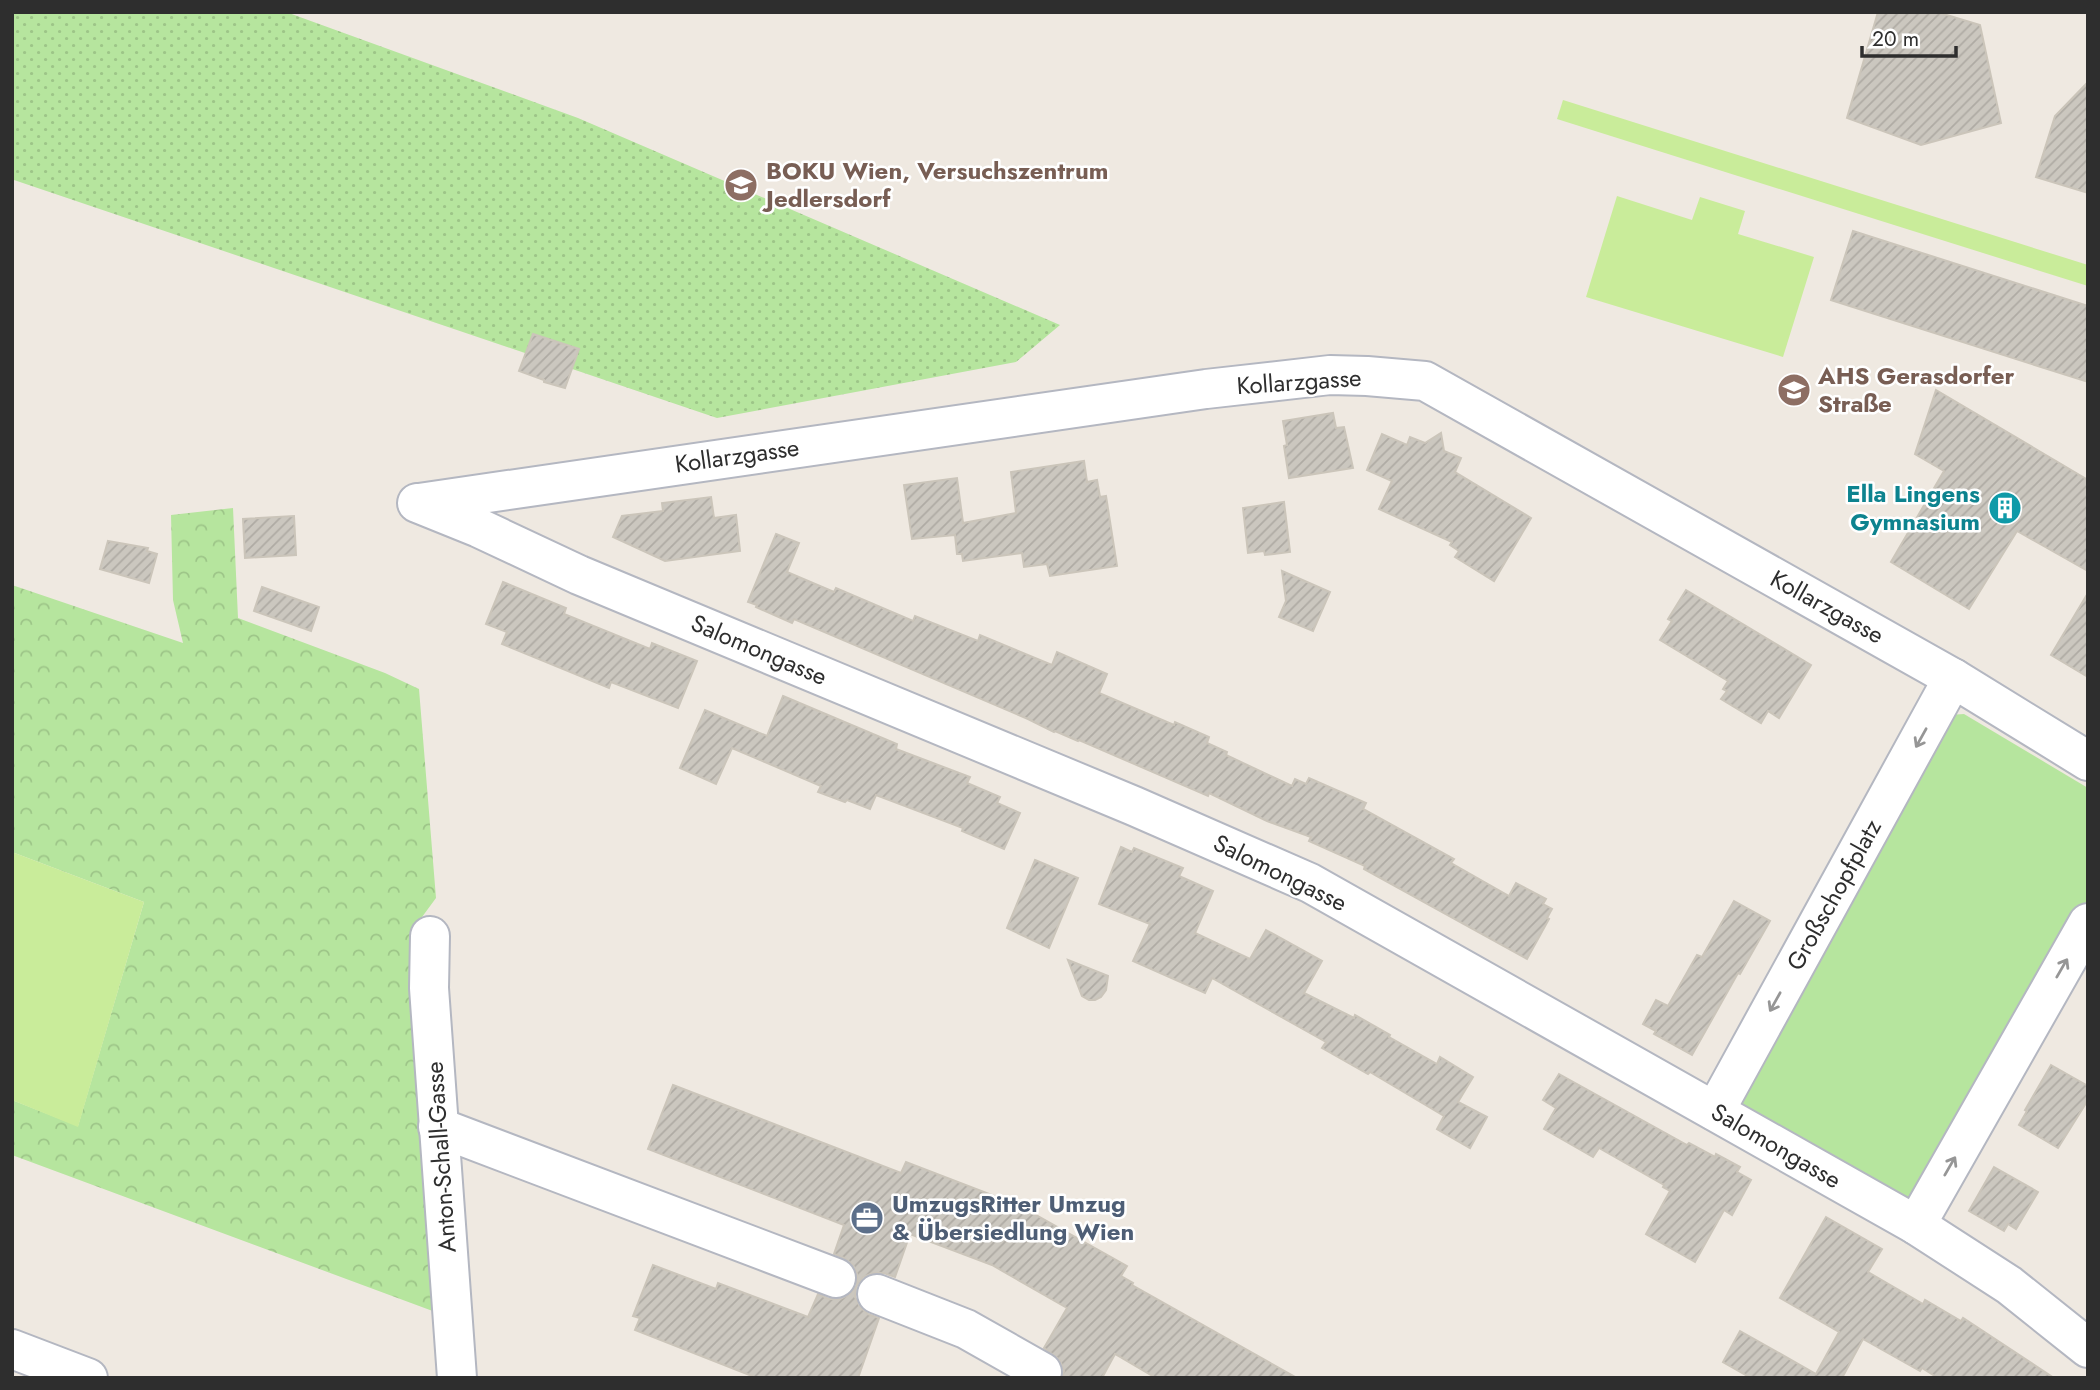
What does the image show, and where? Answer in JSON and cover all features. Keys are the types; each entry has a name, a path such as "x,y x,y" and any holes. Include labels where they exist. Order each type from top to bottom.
{"street":[{"name":"Kollarzgasse","path":"417,503 1206,389 1330,375 1425,381 1954,678 2088,761"},
{"name":"Salomongasse","path":"417,503 479,528 579,575 1134,806 1310,883 1916,1225 2009,1285 2088,1348"},
{"name":"Großschopfplatz","path":"1715,1111 1954,678"},
{"path":"1916,1225 2088,923"},
{"name":"Anton-Schall-Gasse","path":"430,936 429,988 457,1378"},
{"path":"438,1127 836,1278"},
{"path":"877,1294 966,1329 1042,1371"},
{"path":"12,1349 88,1378"}],"green space":[{"path":"12,12 286,12 578,118 1060,325 1016,362 717,418 14,180 12,182"},
{"path":"1563,100 2088,265 2088,286 1557,119"},
{"path":"1617,196 1692,220 1700,197 1745,211 1738,234 1814,257 1783,357 1586,297"},
{"path":"233,508 238,618 385,673 419,689 436,898 411,932 438,1313 12,1155 12,1100 78,1126 144,902 12,852 12,585 183,643 173,600 171,515"},
{"path":"1964,714 2088,788 2088,903 1906,1205 1731,1101 1949,715"},
{"path":"12,852 144,902 78,1127 12,1100"}],"building":[{"path":"1878,12 1937,12 1980,25 2001,123 1921,145 1847,118"},
{"path":"2088,82 2088,193 2036,177 2055,116"},
{"path":"1853,231 2088,306 2088,382 1831,300"},
{"path":"533,334 579,349 565,388 519,371"},
{"name":"Ella Lingens Gymnasium","path":"1936,390 2088,480 2088,571 2017,531 1969,609 1891,562 1944,471 1915,454"},
{"path":"1333,413 1336,428 1344,427 1353,468 1289,478 1283,421"},
{"path":"1441,433 1444,451 1461,458 1455,472 1531,518 1494,581 1455,557 1459,551 1450,545 1452,542 1379,509 1392,481 1367,470 1382,434 1407,445 1410,437 1425,443"},
{"path":"1084,461 1087,482 1097,480 1100,497 1106,496 1117,566 1050,576 1047,564 1024,567 1022,553 963,561 962,554 957,554 955,535 912,539 904,485 957,478 963,523 1016,513 1011,472"},
{"path":"711,497 714,518 736,515 740,551 665,561 613,537 622,516 663,511 662,503"},
{"path":"1284,502 1290,552 1265,555 1264,551 1248,553 1243,508"},
{"path":"294,516 296,555 245,558 243,519"},
{"path":"776,534 799,543 787,572 834,592 836,588 913,621 915,616 978,641 980,635 1052,665 1057,652 1107,674 1099,693 1209,737 1207,743 1227,752 1226,755 1292,786 1295,779 1306,784 1309,778 1366,803 1363,809 1454,859 1451,863 1509,896 1516,883 1546,899 1543,904 1552,909 1547,918 1549,919 1527,959 1364,869 1365,866 1309,841 1311,837 1267,821 1209,793 1208,796 1079,740 1054,732 794,619 792,623 756,607 757,605 748,602"},
{"path":"108,541 148,548 147,551 157,554 149,583 100,569"},
{"path":"1282,571 1330,592 1313,631 1279,617 1286,601"},
{"path":"503,582 566,608 564,614 650,649 652,643 697,661 678,708 611,682 609,688 502,644 507,632 486,624"},
{"path":"262,587 319,607 311,631 254,611"},
{"path":"1686,590 1811,665 1779,718 1768,711 1761,723 1721,699 1727,691 1723,689 1728,681 1660,640 1672,621 1668,619"},
{"path":"2088,593 2088,677 2051,655"},
{"path":"783,696 897,744 896,749 970,777 967,783 1000,797 997,803 1020,813 1004,849 962,831 963,828 876,795 870,809 818,792 821,786 732,748 716,784 680,768 705,710 767,736"},
{"path":"1121,847 1132,852 1134,848 1183,868 1179,876 1213,891 1195,933 1250,959 1266,930 1322,961 1304,993 1354,1018 1355,1015 1437,1064 1440,1057 1473,1077 1458,1102 1487,1117 1470,1148 1437,1129 1444,1116 1370,1072 1368,1074 1322,1048 1326,1042 1212,978 1205,993 1133,961 1150,924 1099,904"},
{"path":"1035,860 1078,878 1049,948 1007,928"},
{"path":"1734,901 1770,921 1692,1055 1654,1034 1656,1031 1643,1024 1656,1000 1668,1006 1697,955 1702,957"},
{"path":"1068,960 1108,976 1106,990 1101,997 1089,1000 1082,996"},
{"path":"2051,1065 2088,1086 2088,1100 2058,1148 2019,1125"},
{"path":"1559,1074 1687,1145 1689,1143 1715,1157 1716,1154 1740,1167 1737,1172 1751,1180 1732,1215 1724,1210 1695,1262 1646,1234 1670,1191 1663,1187 1664,1185 1599,1148 1593,1157 1544,1129 1556,1108 1543,1100"},
{"path":"673,1085 901,1173 906,1162 1018,1205 1127,1266 1121,1276 1133,1283 1132,1285 1297,1378 1156,1378 1115,1354 1102,1378 1062,1378 1064,1371 1060,1360 1044,1348 1067,1308 992,1265 910,1234 895,1277 873,1273 863,1277 856,1287 855,1297 860,1307 879,1318 858,1378 757,1378 635,1330 640,1318 633,1316 653,1265 716,1289 718,1283 808,1317 818,1294 829,1299 840,1299 850,1294 857,1285 857,1274 853,1265 834,1254 844,1225 648,1149"},
{"path":"1994,1167 2038,1192 2016,1229 2008,1224 2004,1231 1969,1211"},
{"path":"1826,1217 1882,1249 1868,1272 1923,1304 1925,1300 1961,1321 1963,1318 2054,1378 1938,1378 1863,1339 1842,1378 1751,1378 1723,1362 1740,1331 1816,1374 1839,1332 1780,1298"}],"place":[{"name":"BOKU Wien, Versuchszentrum Jedlersdorf","path":"741,185"},
{"name":"AHS Gerasdorfer Straße","path":"1794,390"},
{"name":"Ella Lingens Gymnasium","path":"2005,508"},
{"name":"UmzugsRitter Umzug & Übersiedlung Wien","path":"867,1218"}]}
